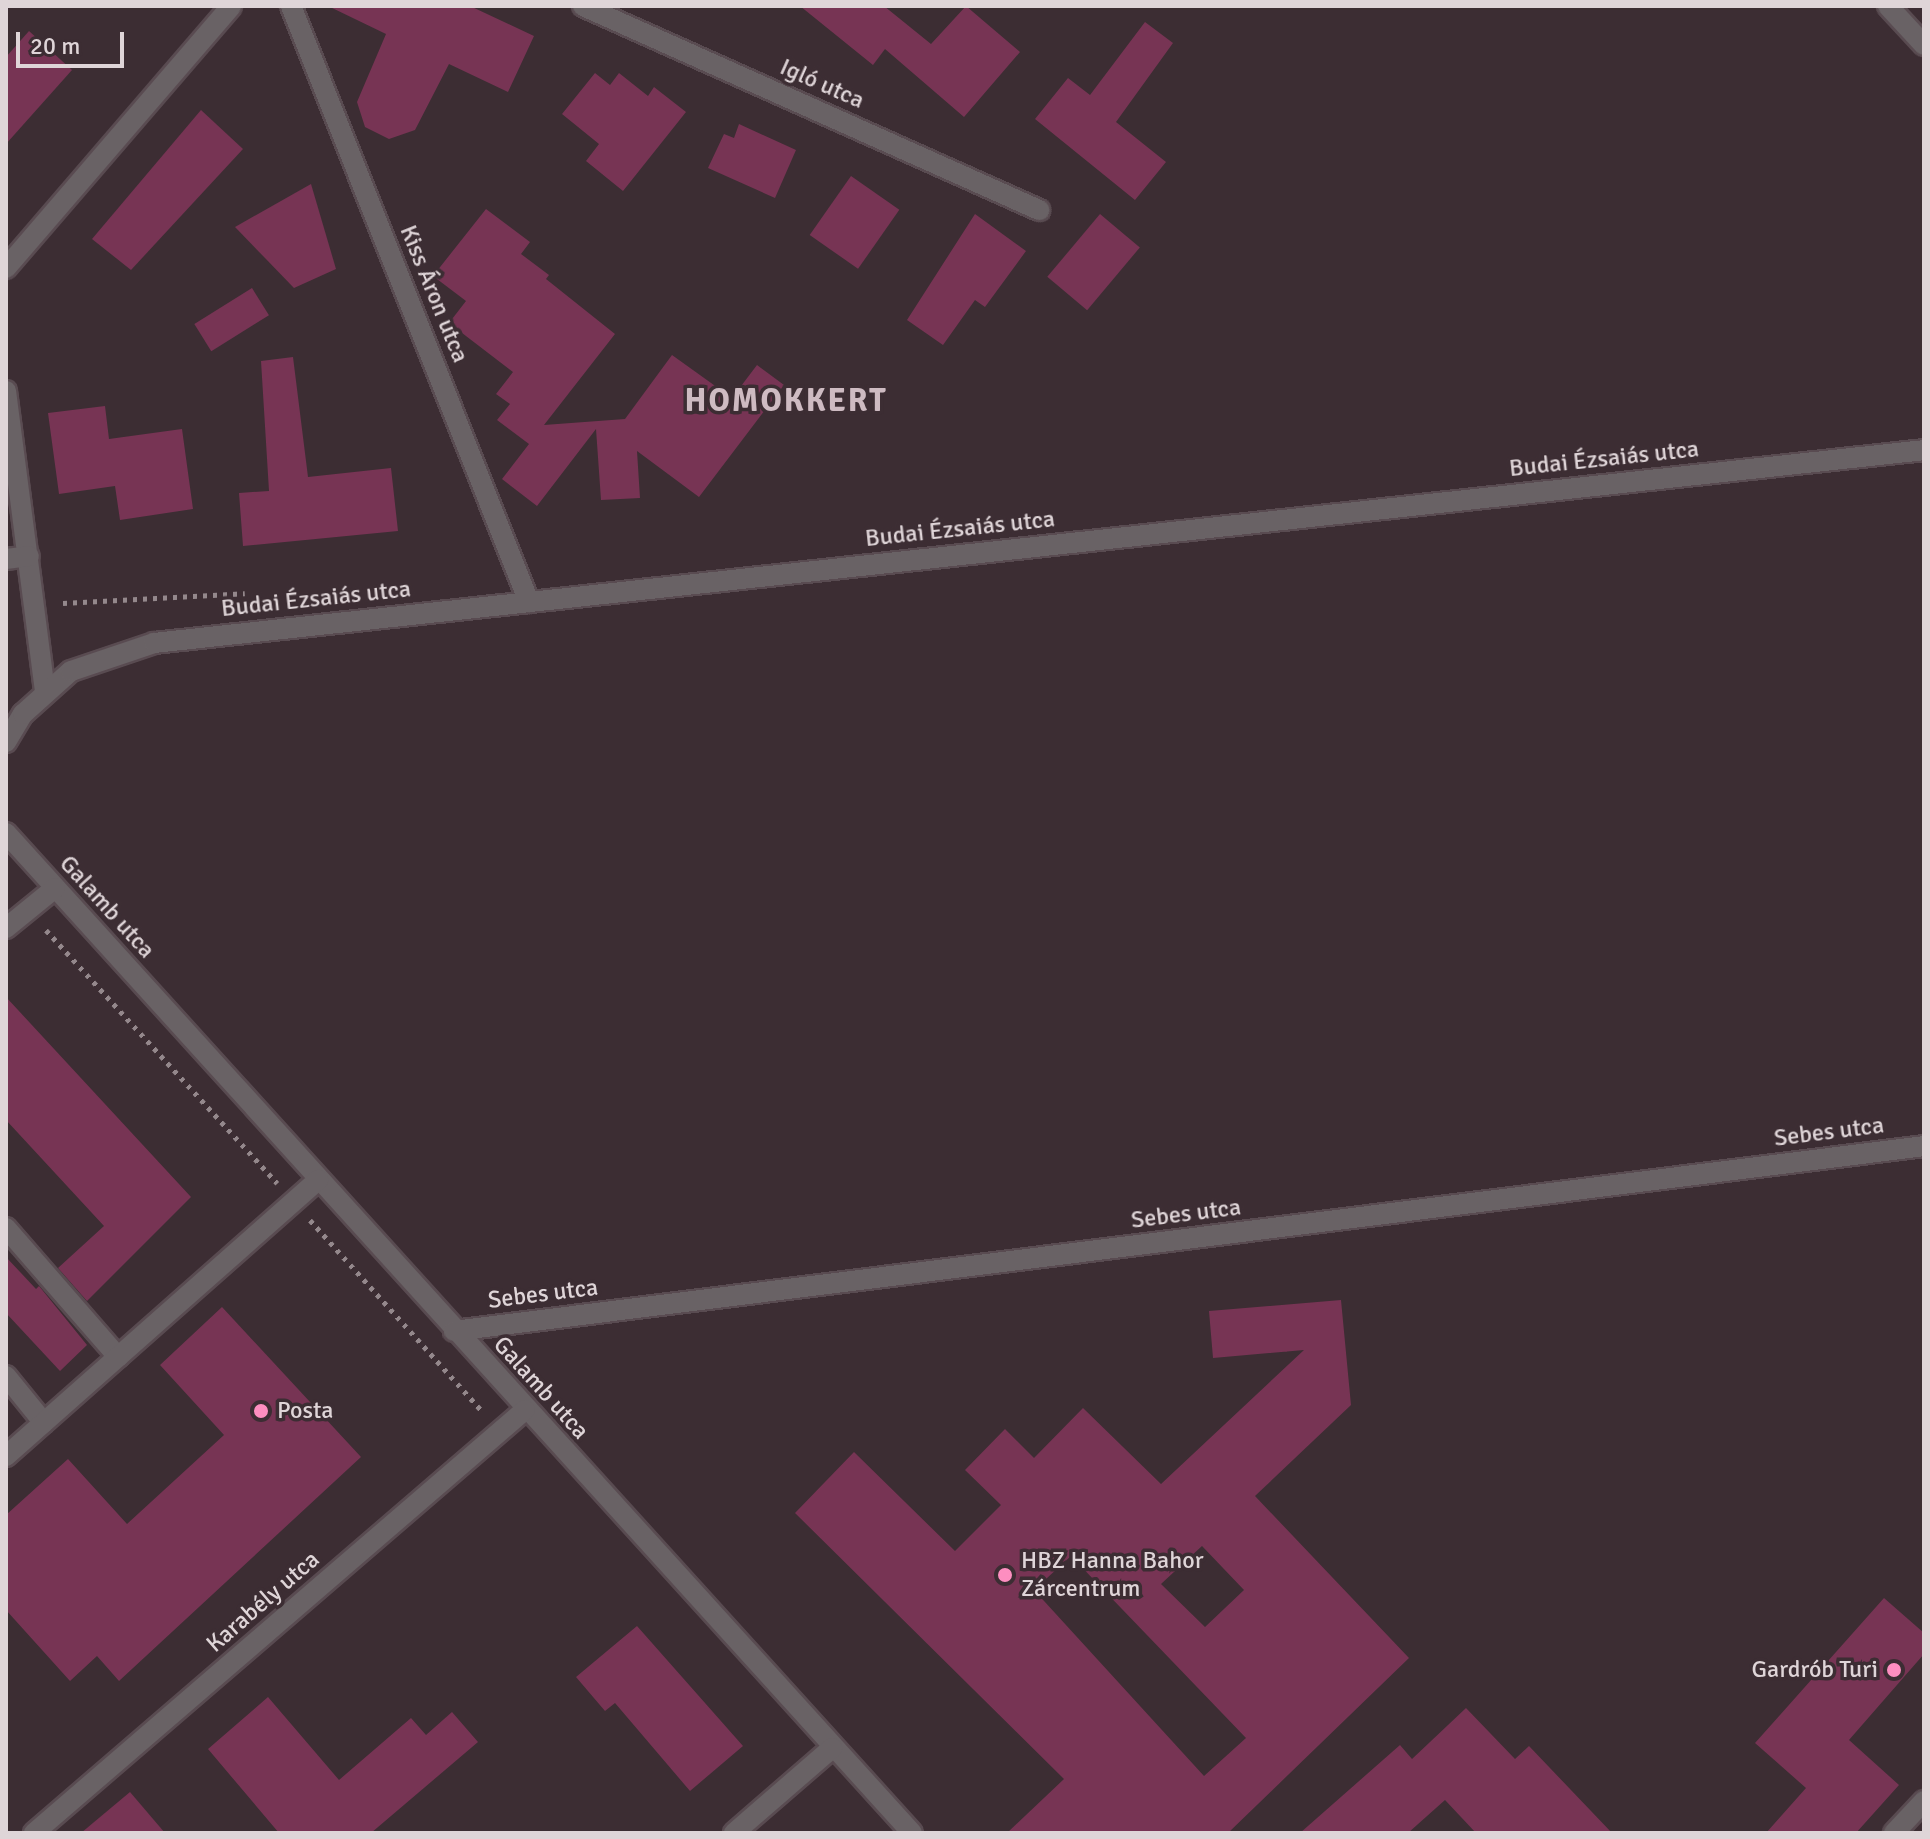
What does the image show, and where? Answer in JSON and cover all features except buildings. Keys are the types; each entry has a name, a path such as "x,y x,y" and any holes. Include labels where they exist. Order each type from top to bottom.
{"street":[{"path":"6,268 231,6"},
{"name":"Kiss Áron utca","path":"291,6 529,602"},
{"name":"Igló utca","path":"583,6 1039,210"},
{"path":"1888,6 1924,45"},
{"path":"6,391 15,502 29,556 45,690"},
{"name":"Budai Ézsaiás utca","path":"6,742 14,719 71,671 154,643 1924,450"},
{"path":"6,559 29,556"},
{"name":"Galamb utca","path":"6,833 525,1410 912,1833"},
{"path":"6,928 55,888"},
{"name":"Sebes utca","path":"454,1331 1924,1146"},
{"path":"6,1456 318,1180"},
{"path":"6,1228 118,1357"},
{"path":"6,1376 44,1423"},
{"name":"Karabély utca","path":"34,1833 525,1410"},
{"path":"734,1833 832,1748"},
{"path":"1894,1833 1924,1801"}],"path":[{"path":"36,604 245,593"},
{"path":"28,910 501,1431"}],"place":[{"name":"Posta","path":"261,1411"},
{"name":"HBZ Hanna Bahor Zárcentrum","path":"1005,1575"},
{"name":"Gardrób Turi","path":"1894,1670"}],"district":[{"name":"HOMOKKERT","path":"786,401"}]}
